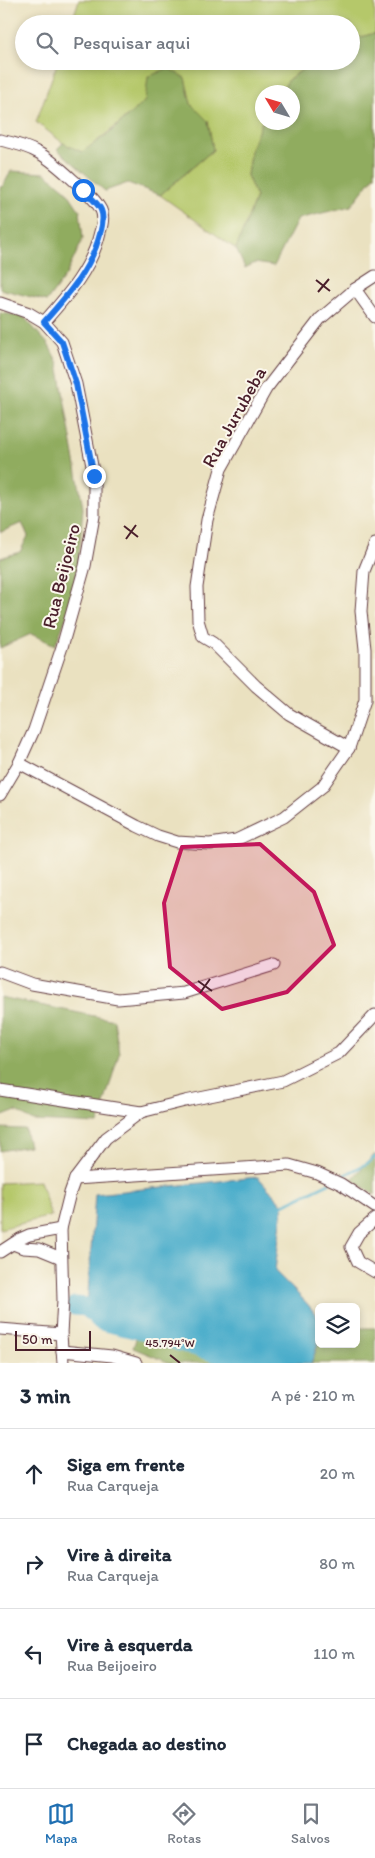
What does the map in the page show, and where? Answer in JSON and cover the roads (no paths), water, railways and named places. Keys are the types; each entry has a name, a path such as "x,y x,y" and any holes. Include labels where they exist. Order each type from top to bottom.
{"street":[{"path":"0,140 32,148 53,162 102,211 102,225 92,259 70,292 44,322"},
{"name":"Rua Jurubeba","path":"349,748 289,714 256,686 213,643 203,637 198,620 197,587 207,520 221,470 266,388 320,319 355,289 375,276"},
{"path":"355,289 375,317"},
{"name":"Rua Beijoeiro","path":"0,303 29,313 44,322 62,342 76,384 94,476 94,516 86,566 62,647 34,730 19,763 0,794"},
{"path":"19,763 107,811 158,836 177,842 210,844 236,840 284,817 322,787 349,748 364,700 365,649 361,611 364,571 375,544"},
{"path":"0,972 32,984 118,999 184,993 274,965"},
{"path":"136,1363 112,1356 63,1357 61,1334 63,1300 61,1229 75,1179 106,1138 141,1112 283,1080 339,1053 375,1015"},
{"path":"0,1090 141,1112"},
{"path":"75,1179 289,1165 325,1176 341,1184 375,1207"},
{"path":"375,1220 359,1232 351,1247 358,1262 375,1272"},
{"path":"0,1252 29,1235 61,1229"},
{"path":"13,1244 22,1248 39,1249 61,1258"},
{"path":"0,1329 61,1334"}],"water":[{"path":"258,1177 283,1205 275,1271 315,1314 315,1348 317,1348 311,1363 247,1363 183,1343 101,1321 87,1307 95,1194"}],"waterway":[{"path":"337,1179 368,1163 375,1157"},
{"path":"281,1206 329,1183"},
{"path":"75,1306 87,1307 101,1321 139,1330 250,1363"}]}
